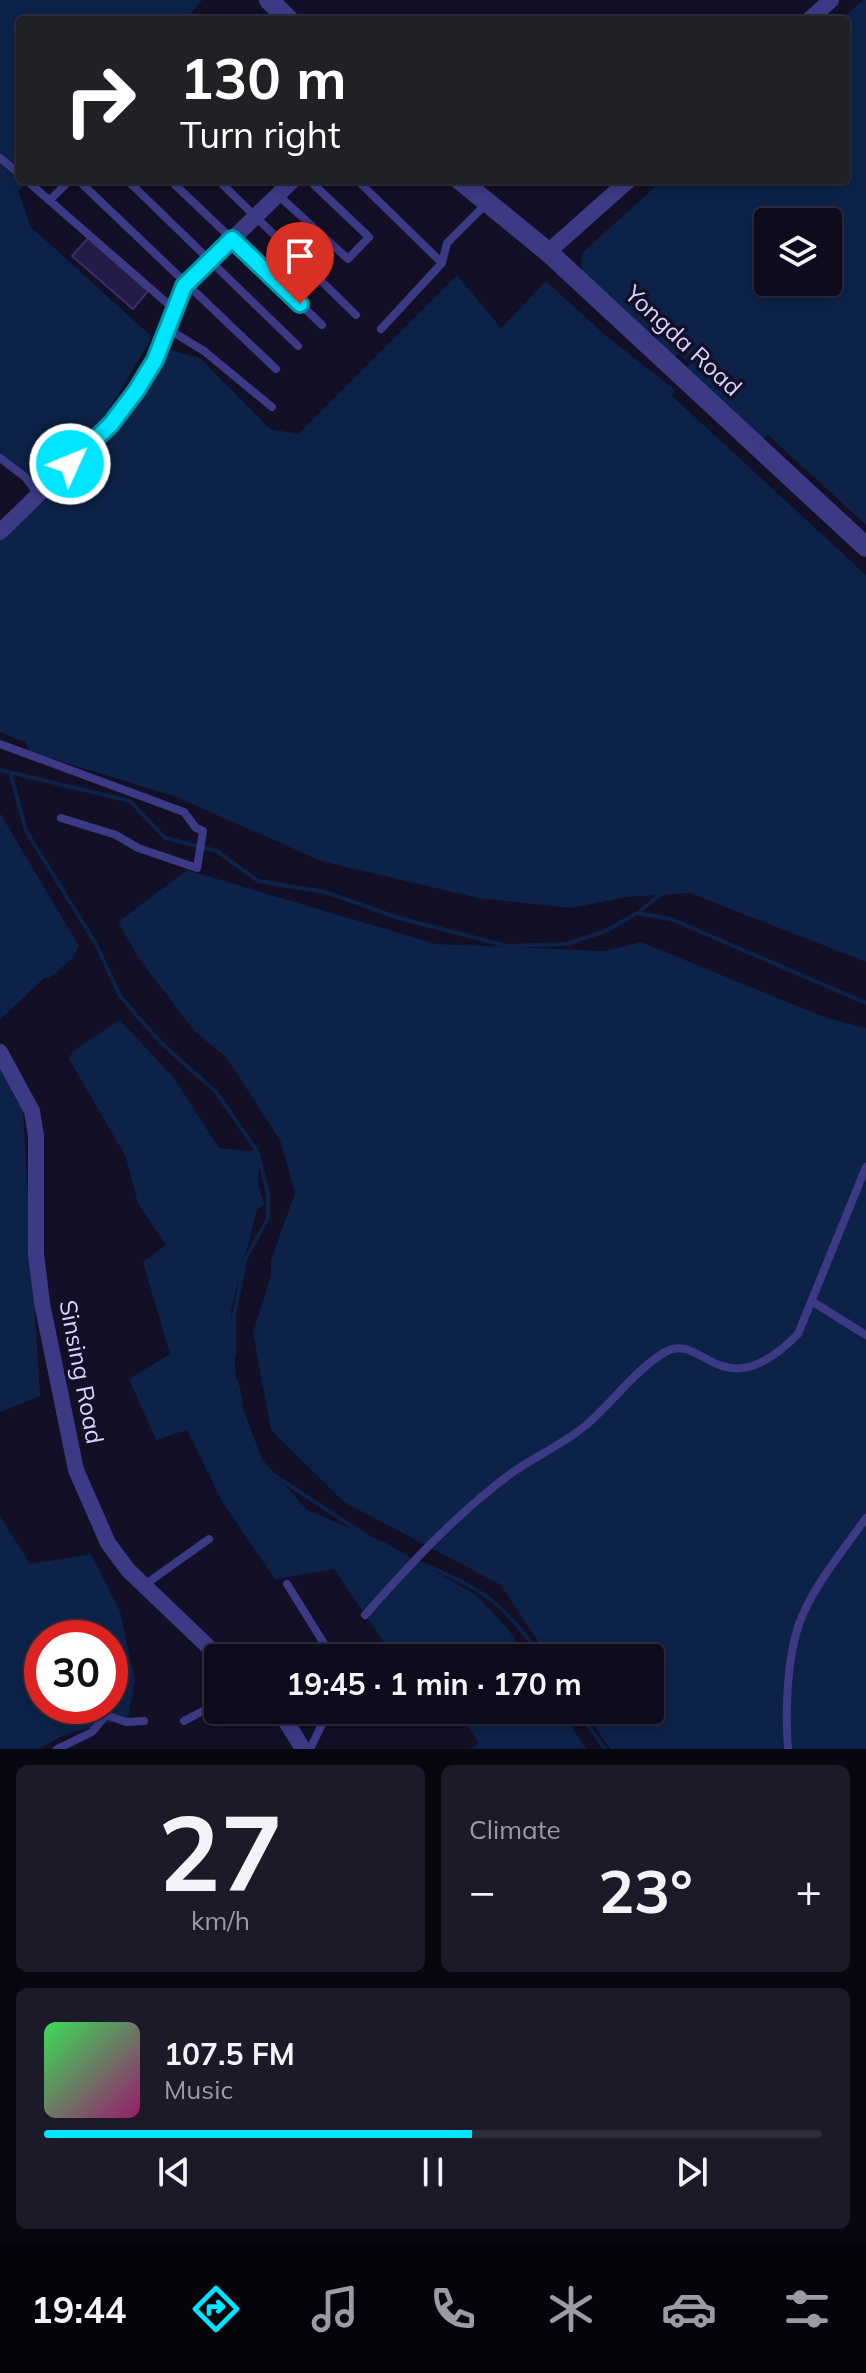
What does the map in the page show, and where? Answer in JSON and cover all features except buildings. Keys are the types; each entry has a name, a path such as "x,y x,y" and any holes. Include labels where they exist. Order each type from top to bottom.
{"street":[{"path":"269,0 285,16"},
{"path":"813,16 831,0"},
{"path":"0,532 111,424 155,360 186,284 289,184"},
{"name":"Yongda Road","path":"464,184 548,252 866,547"},
{"path":"548,252 624,184"},
{"name":"Sinsing Road","path":"0,1052 32,1111 36,1136 36,1254 40,1291 76,1470 108,1543 142,1587 205,1644"},
{"path":"288,1724 303,1749"}],"lane":[{"path":"0,158 16,171"},
{"path":"31,184 175,310"},
{"path":"50,200 66,184"},
{"path":"82,184 276,369"},
{"path":"131,184 298,346"},
{"path":"174,184 322,325"},
{"path":"222,184 356,315"},
{"path":"278,195 348,259 369,237 313,184"},
{"path":"361,184 442,263"},
{"path":"381,329 442,263 447,243 486,204"},
{"path":"167,328 204,351 272,407"},
{"path":"0,458 25,477 38,494"},
{"path":"0,744 184,812 196,828 203,831 197,868 138,848 116,835 61,818"},
{"path":"365,1615 436,1537 513,1472 583,1427 668,1350 681,1347 690,1349 718,1367 730,1369 763,1364 798,1334 866,1167"},
{"path":"813,1302 866,1335"},
{"path":"788,1749 785,1721 797,1629 807,1608 866,1518"},
{"path":"142,1587 209,1539"},
{"path":"287,1584 324,1644"},
{"path":"184,1721 204,1710"},
{"path":"57,1749 92,1732 106,1715 126,1722 144,1721"},
{"path":"310,1749 322,1724"}],"water":[{"path":"0,0 202,0 188,16 16,16 16,184 25,184 18,191 31,227 152,337 105,417 35,480 0,462"},
{"path":"866,0 866,525 768,435 760,442 683,371 690,364 679,354 670,357 581,276 582,253 659,184 850,184 850,16 845,16"},
{"path":"457,275 501,328 546,281 604,334 675,390 671,395 866,575 866,962 690,893 627,897 571,908 478,898 321,861 174,796 30,752 25,742 0,732 0,540 104,448 139,404 171,350 200,358 270,429 298,434"},
{"path":"0,813 79,946 72,959 49,978 45,977 0,1020"},
{"path":"187,870 436,944 605,951 641,942 824,1017 866,1028 866,1749 610,1749 593,1724 664,1724 664,1644 540,1644 501,1585 344,1502 271,1430 253,1333 271,1275 271,1260 295,1193 280,1140 226,1057 195,1032 140,960 118,922"},
{"path":"120,1020 174,1078 219,1148 260,1152 258,1184 264,1204 257,1210 231,1310 237,1393 262,1459 307,1510 386,1543 476,1595 518,1644 385,1644 334,1569 275,1579 223,1503 187,1430 156,1440 129,1379 170,1354 143,1262 166,1245 138,1204 126,1157 69,1059 73,1051"},
{"path":"0,1068 23,1111 40,1396 0,1412"},
{"path":"0,1516 30,1564 91,1554 122,1620 24,1620 24,1724 105,1724 64,1735 39,1749 0,1749"},
{"path":"128,1648 135,1680 128,1718"},
{"path":"466,1724 570,1724 586,1749 470,1749 479,1743"}],"waterway":[{"path":"0,770 130,801 165,838 217,851 258,881 325,892 399,918 507,946 566,944 606,931 637,913 671,919 866,1003"},
{"path":"11,775 26,831 96,944 120,996 159,1041 216,1092 257,1151 268,1193 268,1218 245,1260 234,1315 234,1356"},
{"path":"637,913 664,892"},
{"path":"236,1380 241,1403"},
{"path":"274,1475 367,1536"},
{"path":"417,1562 457,1579 488,1598 502,1609 532,1644"},
{"path":"587,1724 605,1749"}],"route":[{"path":"70,464 111,424 136,391 155,360 184,286 232,239 300,304"}]}
